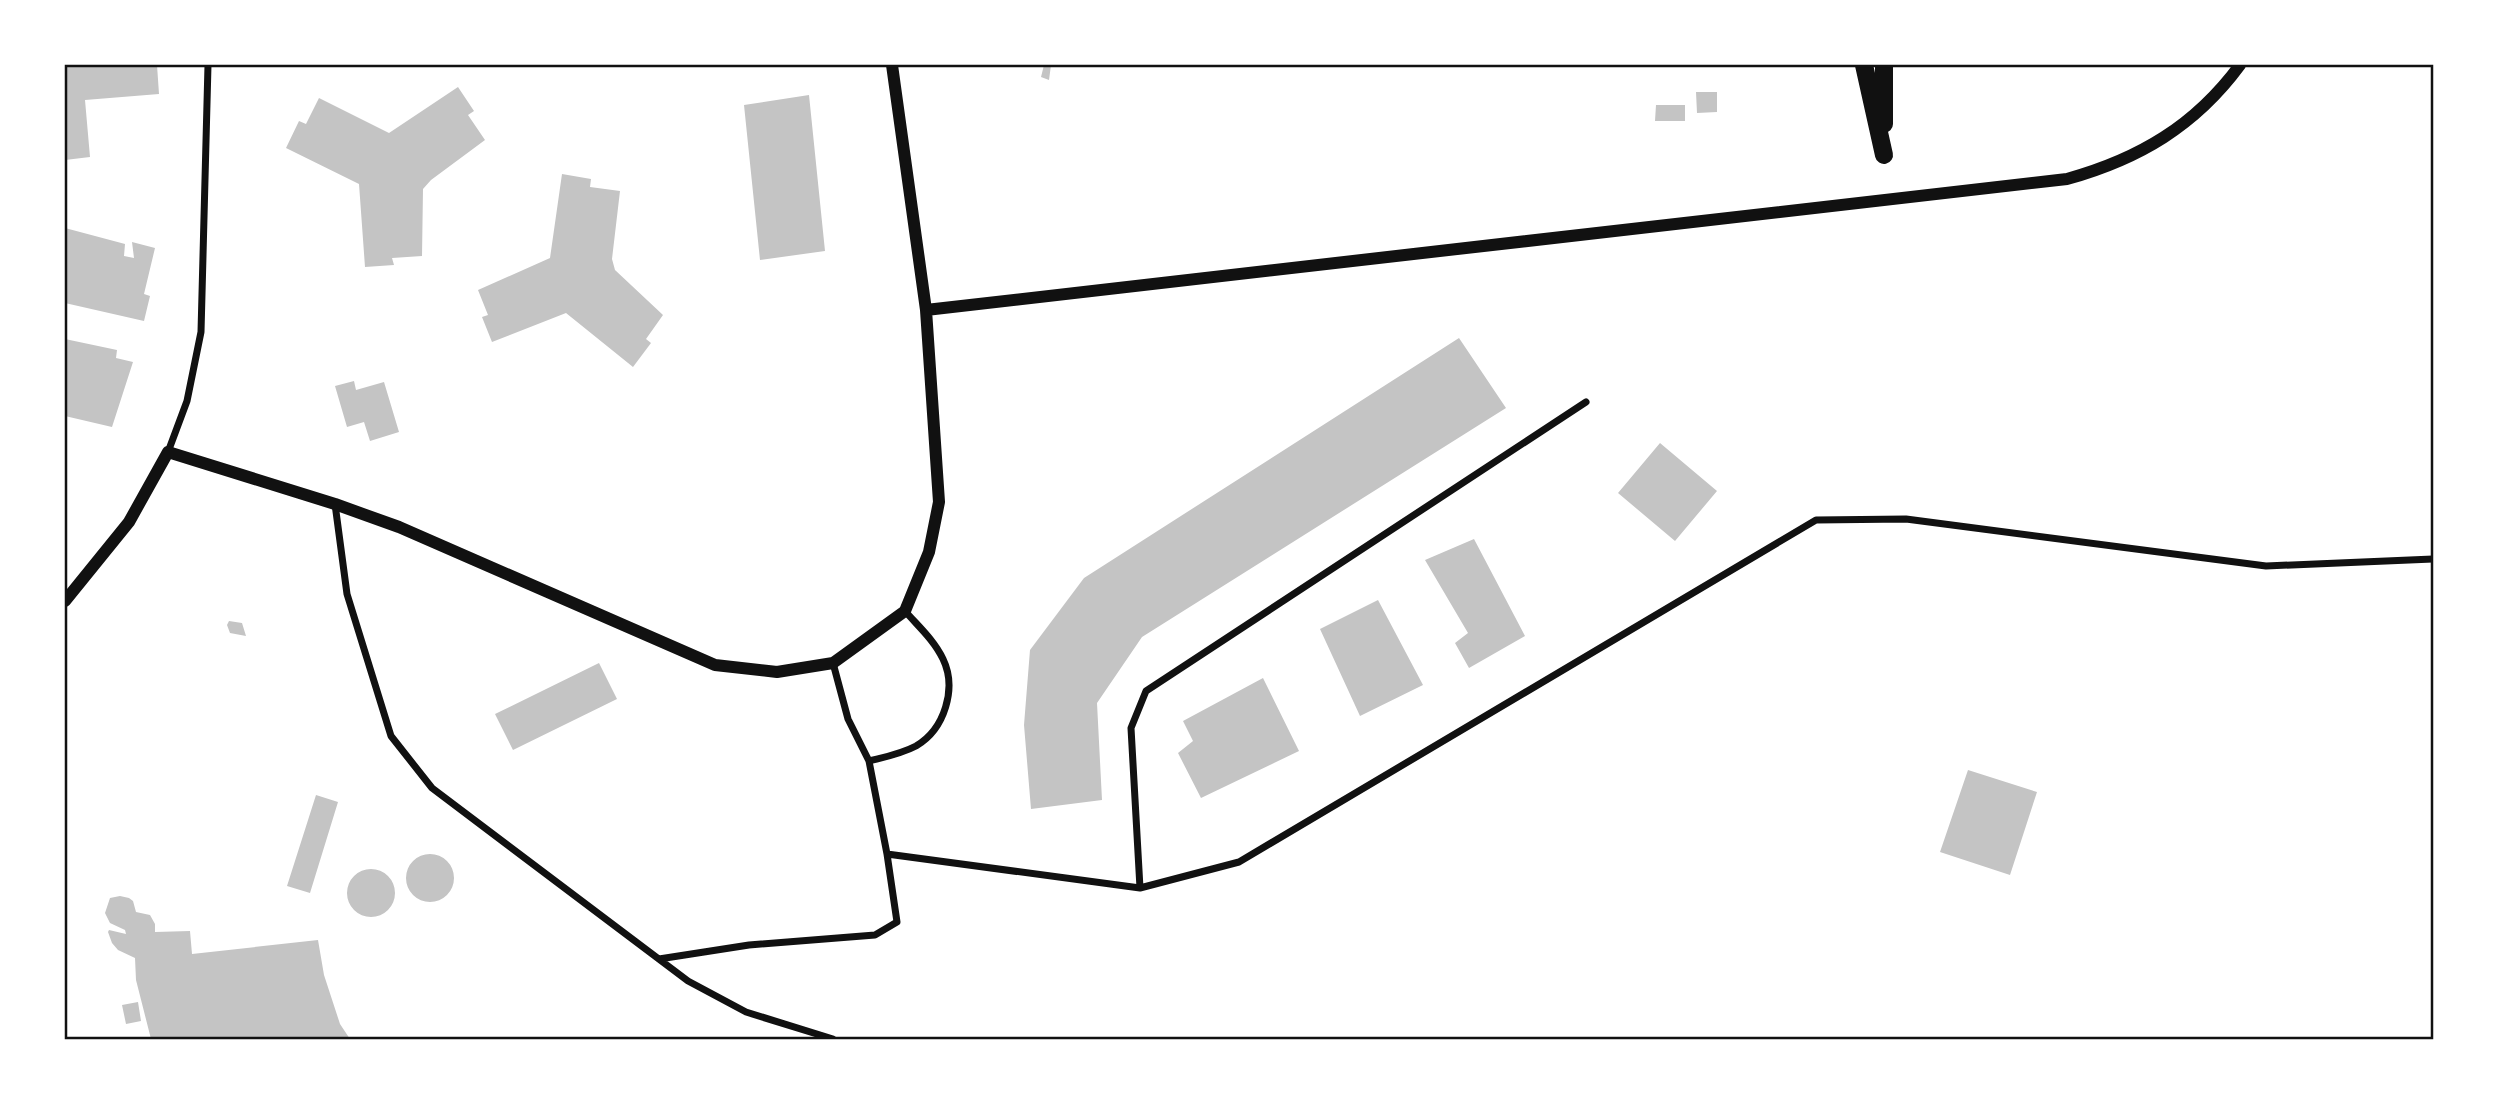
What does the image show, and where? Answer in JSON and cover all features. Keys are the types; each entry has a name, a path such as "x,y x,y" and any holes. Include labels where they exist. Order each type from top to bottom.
{"main road":[{"path":"1864,65 1884,155 1884,65"}],"street":[{"path":"65,601 129,522 168,452 187,401 201,332 208,65"},
{"path":"168,452 335,504 399,527 715,665 777,673 833,663 905,611 929,552 939,502 926,310 892,65"},
{"path":"926,310 2067,179 2105,169 2166,137 2209,102 2240,65"},
{"path":"1140,888 1131,728 1146,691 1586,402"},
{"path":"335,504 347,594 391,736 432,788 688,981 746,1012 833,1039"},
{"path":"887,854 1140,888 1239,862 1816,520 1906,519 2266,566 2433,559"},
{"path":"869,761 919,744 937,725 946,705 949,688 943,659 934,643 905,611"},
{"path":"659,959 749,945 875,935 897,922 869,761 848,719 833,663"}],"building":[{"path":"65,65 157,65 159,94 85,100 90,157 65,160"},
{"path":"1044,65 1051,65 1049,80 1041,77"},
{"path":"458,87 474,111 468,115 485,140 431,180 423,189 422,256 392,258 394,265 365,267 359,184 286,148 299,121 306,124 319,98 389,133"},
{"path":"1696,92 1717,92 1717,112 1697,113"},
{"path":"809,95 825,251 760,260 744,105"},
{"path":"1656,105 1685,105 1685,121 1655,121"},
{"path":"562,174 591,179 590,187 620,191 612,259 615,270 663,315 646,339 651,343 633,367 566,313 492,342 482,317 488,315 478,290 550,258"},
{"path":"65,228 125,244 124,256 134,258 132,242 155,248 144,294 150,296 144,321 65,303"},
{"path":"1459,338 1506,408 1142,637 1097,703 1102,800 1031,809 1024,725 1030,650 1084,578"},
{"path":"65,339 117,350 116,358 133,362 112,427 65,416"},
{"path":"354,381 356,390 384,382 399,432 370,441 364,422 347,427 335,386"},
{"path":"1660,443 1717,491 1675,541 1618,493"},
{"path":"1474,539 1525,636 1469,668 1455,643 1468,633 1425,560"},
{"path":"1378,600 1423,685 1360,716 1320,629"},
{"path":"229,621 242,623 246,636 230,633 227,625"},
{"path":"599,663 617,699 513,750 495,714"},
{"path":"1263,678 1299,751 1201,798 1178,753 1193,741 1183,721"},
{"path":"1968,770 2037,792 2010,875 1940,852"},
{"path":"316,795 338,802 310,893 287,886"},
{"path":"430,854 447,861 454,878 447,895 430,902 413,895 406,878 413,861"},
{"path":"371,869 388,876 395,893 388,910 371,917 354,910 347,893 354,876"},
{"path":"120,896 133,901 136,912 150,915 155,924 155,932 190,931 192,954 318,940 324,975 340,1024 350,1039 151,1039 136,980 135,958 118,950 108,932 126,934 125,930 110,923 105,913 110,898"},
{"path":"138,1002 141,1021 126,1024 122,1005"}]}
